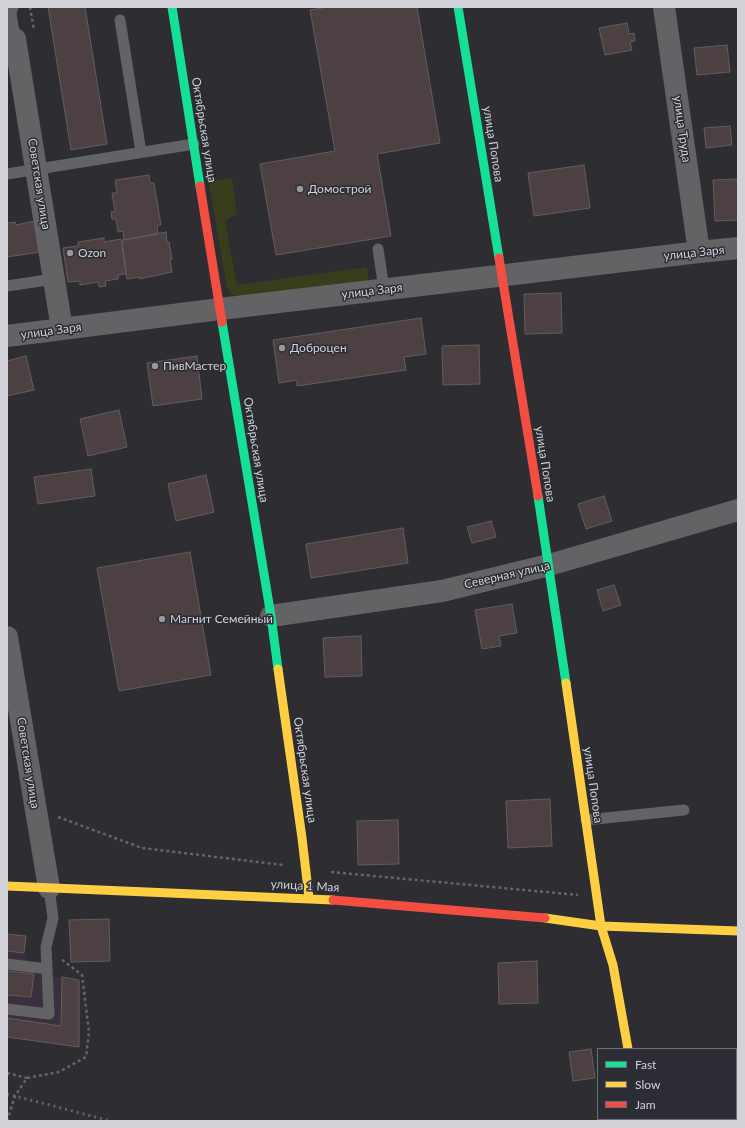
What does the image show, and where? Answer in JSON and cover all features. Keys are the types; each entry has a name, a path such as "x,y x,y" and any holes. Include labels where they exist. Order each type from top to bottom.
{"main road":[{"name":"Октябрьская улица","path":"172,7 271,616 309,898"},
{"name":"улица Попова","path":"458,7 549,566 596,897 601,926 613,965 628,1048"},
{"name":"улица 1 Мая","path":"7,886 309,898 534,916 601,926 738,931"}],"street":[{"name":"улица Труда","path":"664,7 699,252"},
{"name":"Советская улица","path":"11,40 36,169 62,329"},
{"name":"улица Заря","path":"7,336 384,289 738,248"},
{"name":"Северная улица","path":"271,616 442,591 549,566 738,510"},
{"name":"Советская улица","path":"7,637 9,660 49,888"}],"lane":[{"path":"11,40 11,13 13,7"},
{"path":"120,20 141,152"},
{"path":"7,174 194,144"},
{"path":"378,249 384,289"},
{"path":"7,286 54,279"},
{"path":"586,820 684,810"},
{"path":"7,1009 49,1014 46,947 53,918 49,888"},
{"path":"7,964 47,969"}],"path":[{"path":"36,809 142,848 283,865"},
{"path":"331,872 596,897"},
{"path":"7,1073 27,1078 59,1072 86,1057 89,1032 82,975 46,947"},
{"path":"7,1121 15,1096 27,1078"}],"shaded area":[{"path":"7,934 26,936 24,953 34,974 79,980 79,1047 7,1037"}],"green space":[{"path":"232,178 237,214 225,221 237,285 367,267 369,284 240,299 232,294 227,288 209,184 211,181"}],"building":[{"path":"48,7 85,7 107,144 71,150"},
{"path":"328,7 417,7 440,143 377,154 391,236 276,255 260,164 335,151 310,10"},
{"path":"627,23 629,34 634,33 635,41 630,42 632,50 605,55 599,28"},
{"path":"727,45 730,72 697,75 694,48"},
{"path":"730,126 732,145 706,148 704,128"},
{"path":"584,165 590,208 534,216 528,173"},
{"path":"149,175 150,183 154,183 161,225 157,226 158,234 124,240 123,231 118,232 116,219 112,219 111,212 115,211 112,193 117,193 115,180"},
{"path":"738,179 738,220 715,221 713,180"},
{"path":"35,221 40,252 7,257 7,223 15,222 16,225"},
{"path":"166,232 167,243 169,242 172,259 170,259 172,272 140,279 140,277 127,279 122,240"},
{"path":"104,238 104,242 121,239 126,274 118,275 118,279 105,281 106,286 99,287 98,282 80,285 80,281 68,282 63,248 78,246 78,242"},
{"path":"561,293 562,333 525,334 524,294"},
{"path":"421,318 426,354 404,357 406,370 297,386 297,380 279,383 273,340"},
{"path":"479,345 480,384 443,385 442,346"},
{"path":"26,356 34,390 7,396 7,361"},
{"path":"197,356 202,399 153,406 147,363"},
{"path":"119,410 127,447 88,456 80,419"},
{"path":"91,469 95,496 38,504 34,477"},
{"path":"206,475 214,512 176,521 168,484"},
{"path":"604,496 612,521 586,529 578,504"},
{"path":"491,521 496,537 472,543 467,527"},
{"path":"403,528 408,563 311,578 306,544"},
{"path":"190,552 211,675 119,691 97,568"},
{"path":"614,585 621,605 603,611 597,590"},
{"path":"512,604 517,633 499,636 501,646 482,649 475,610"},
{"path":"361,636 362,676 325,677 323,638"},
{"path":"550,799 552,846 508,848 506,801"},
{"path":"398,820 399,864 358,865 357,821"},
{"path":"109,919 110,961 71,962 69,920"},
{"path":"7,934 26,936 24,953 7,951"},
{"path":"537,961 538,1003 499,1004 498,963"},
{"path":"7,971 34,974 31,997 7,995"},
{"path":"62,977 79,980 79,1047 7,1037 7,1018 61,1026"},
{"path":"591,1049 595,1078 573,1081 569,1052"},
{"path":"689,1120 731,1120 731,1121"}],"railway":[{"path":"7,1094 111,1121"}],"traffic: fast":[{"path":"172,7 200,186"},
{"path":"458,7 499,258"},
{"path":"222,322 271,616 278,669"},
{"path":"538,496 566,683"}],"traffic: slow":[{"path":"278,669 309,898"},
{"path":"566,683 601,926 738,931"},
{"path":"7,886 333,900"},
{"path":"545,918 601,926 613,965 628,1048"}],"traffic: jam":[{"path":"200,186 222,322"},
{"path":"499,258 538,496"},
{"path":"333,900 545,918"}],"place":[{"name":"Домострой","path":"300,189"},
{"name":"Ozon","path":"70,253"},
{"name":"Доброцен","path":"282,348"},
{"name":"ПивМастер","path":"155,366"},
{"name":"Магнит Семейный","path":"162,619"}]}
